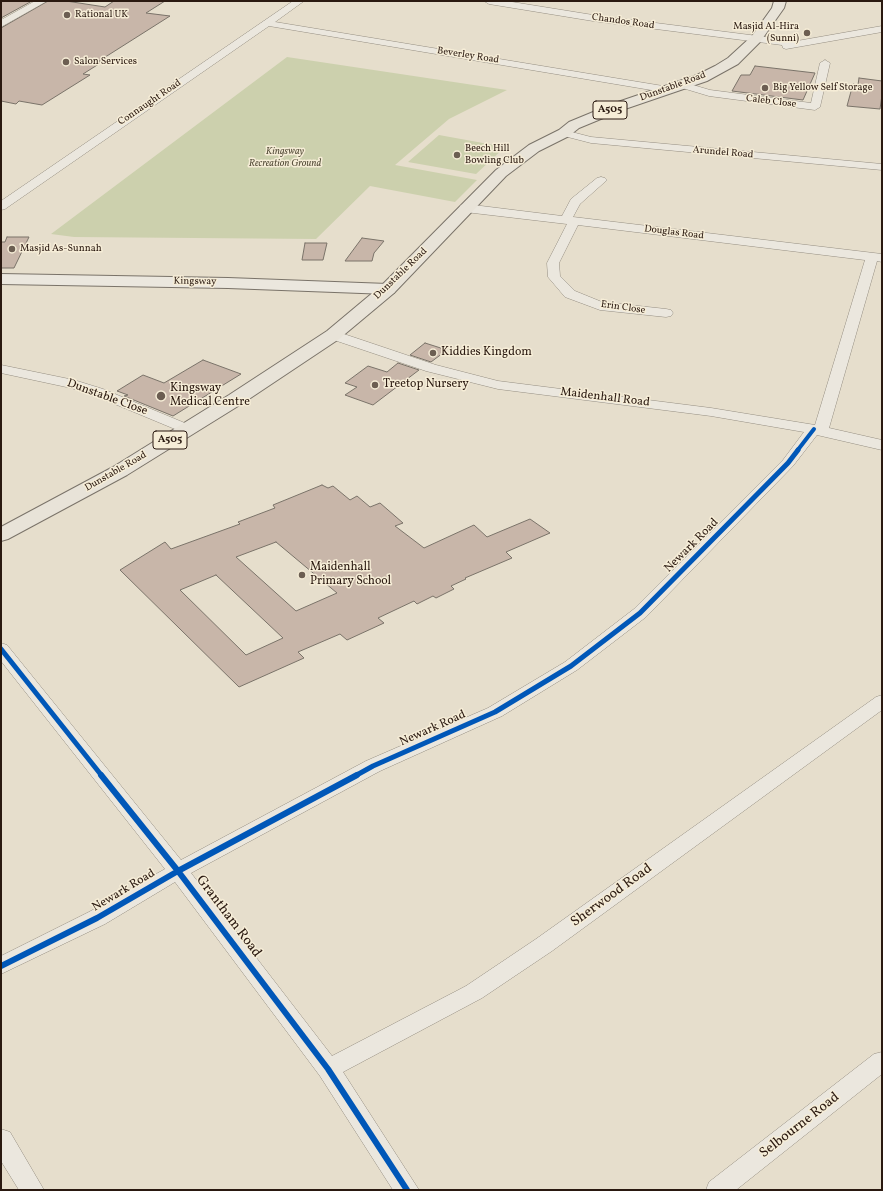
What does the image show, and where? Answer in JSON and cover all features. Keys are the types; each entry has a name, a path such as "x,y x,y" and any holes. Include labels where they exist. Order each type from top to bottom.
{"main road":[{"name":"Dunstable Road","path":"1,534 120,471 333,335 388,289 465,208 502,173 534,148 574,125 620,106 683,85 720,69 733,61 753,43 778,8 780,1"}],"street":[{"path":"1,24 42,1"},
{"name":"Connaught Road","path":"1,206 299,1"},
{"name":"Chandos Road","path":"489,1 783,47 882,29"},
{"name":"Beverley Road","path":"266,23 669,90"},
{"name":"Caleb Close","path":"683,85 736,98 816,107 825,63"},
{"name":"Arundel Road","path":"564,132 591,140 882,167"},
{"name":"Erin Close","path":"600,180 575,202 570,221 553,262 554,277 570,294 600,306 666,314"},
{"name":"Douglas Road","path":"465,208 877,258"},
{"name":"Newark Road","path":"1,966 97,918 178,871 373,766 495,712 571,666 640,613 788,463 818,430 877,258"},
{"name":"Kingsway","path":"1,279 228,283 388,289"},
{"name":"Maidenhall Road","path":"333,335 438,370 498,385 711,412 818,430 882,445"},
{"name":"Dunstable Close","path":"1,369 74,384 98,392 187,429"},
{"name":"Grantham Road","path":"1,649 178,871 328,1069 406,1190"},
{"name":"Sherwood Road","path":"328,1069 474,992 563,931 882,701"},
{"name":"Selbourne Road","path":"718,1190 882,1061"},
{"path":"1,1139 32,1190"}],"green space":[{"name":"Kingsway Recreation Ground","path":"287,57 507,90 449,119 395,165 477,180 455,202 370,186 316,239 74,237 51,234"},
{"name":"Beech Hill Bowling Club","path":"439,135 505,147 476,174 408,162"}],"building":[{"path":"1,1 32,1 1,18"},
{"path":"48,1 66,1 105,7 114,1 165,1 146,13 170,16 99,61 102,62 83,74 90,75 42,105 19,101 16,104 1,101 1,28"},
{"name":"Big Yellow Self Storage","path":"755,66 815,73 803,100 732,91 741,75 750,75"},
{"path":"859,78 882,81 880,109 847,106 853,84 858,85"},
{"name":"Masjid As-Sunnah","path":"7,237 29,237 14,268 1,268 1,242 5,242"},
{"path":"362,238 384,241 374,253 372,261 345,261"},
{"path":"305,243 327,243 323,260 302,260"},
{"name":"Kiddies Kingdom","path":"425,343 447,350 431,362 410,355"},
{"path":"203,360 241,374 173,416 124,396 128,395 117,391 143,375 164,383"},
{"name":"Treetop Nursery","path":"398,363 419,370 373,405 345,395 357,387 345,383 368,366 387,372"},
{"path":"322,485 328,488 333,486 350,500 357,496 370,507 380,503 403,523 395,526 424,548 474,525 487,537 530,519 550,533 506,552 512,558 465,578 466,579 451,586 454,589 436,598 433,596 417,604 414,601 378,618 384,623 347,640 340,634 298,652 304,658 239,687 120,570 165,542 171,549 240,524 238,522 275,508 273,505","holes":["276,542 337,593 296,611 236,557","216,575 283,638 246,655 180,590"]}],"cycle path":[{"path":"1,966 97,918 178,871 373,766 495,712 571,666 640,613 788,463 814,429"},
{"path":"1,649 178,871 328,1069 407,1190"}],"place":[{"name":"Rational UK","path":"67,15"},
{"name":"Masjid Al-Hira (Sunni)","path":"807,33"},
{"name":"Salon Services","path":"66,62"},
{"name":"Big Yellow Self Storage","path":"765,88"},
{"name":"Beech Hill Bowling Club","path":"457,155"},
{"name":"Masjid As-Sunnah","path":"12,249"},
{"name":"Kiddies Kingdom","path":"433,353"},
{"name":"Treetop Nursery","path":"375,385"},
{"name":"Kingsway Medical Centre","path":"161,396"},
{"name":"Maidenhall Primary School","path":"302,575"}]}
